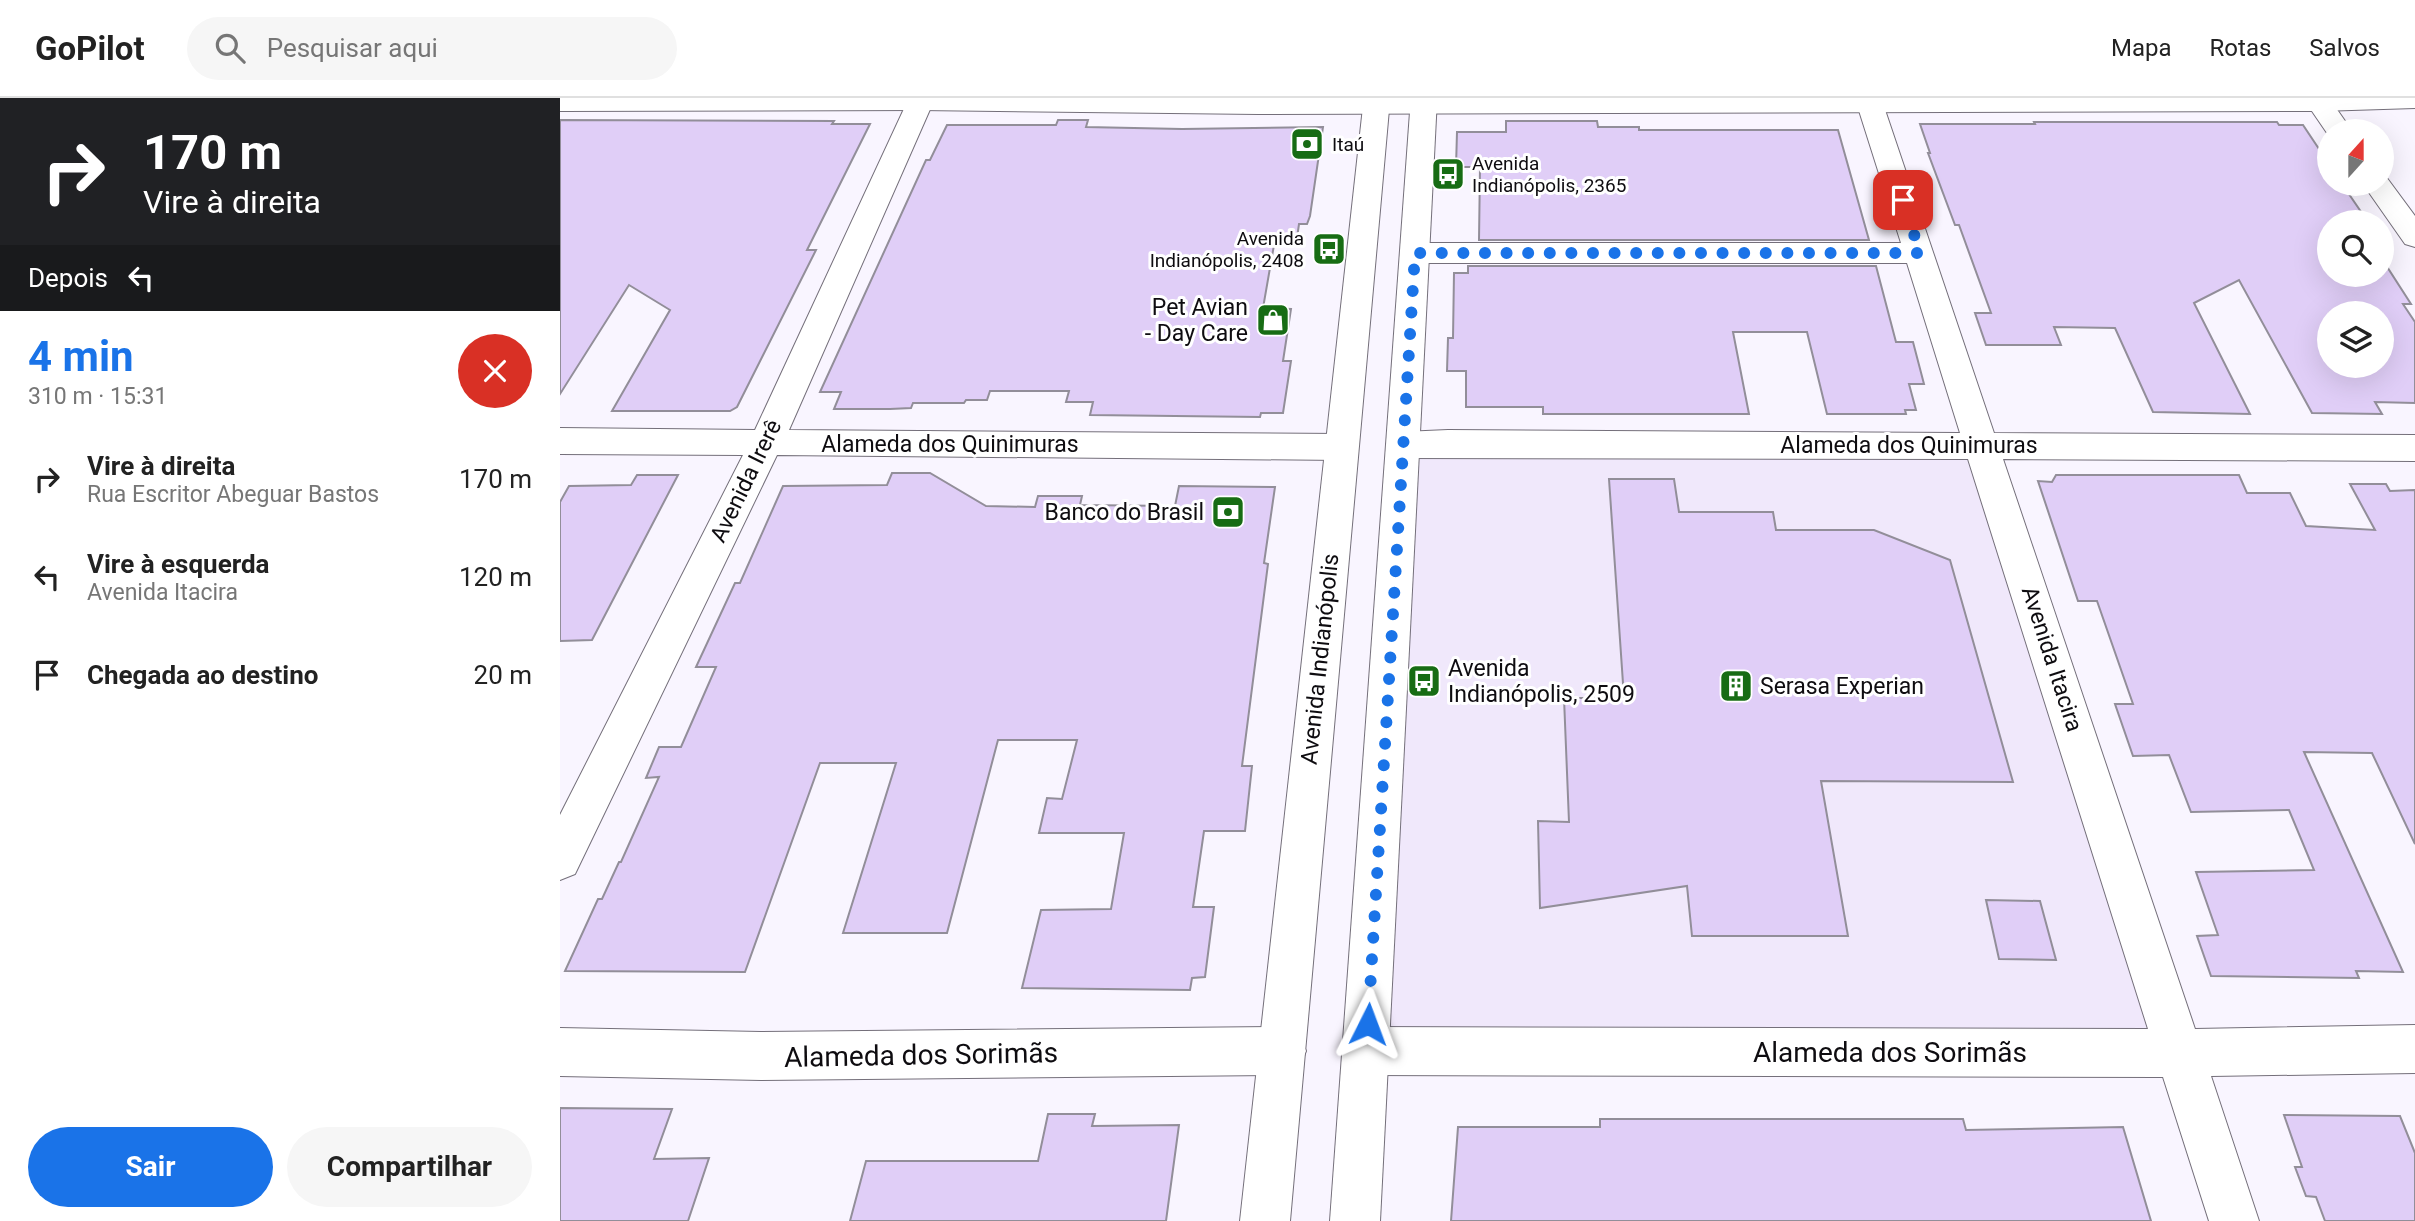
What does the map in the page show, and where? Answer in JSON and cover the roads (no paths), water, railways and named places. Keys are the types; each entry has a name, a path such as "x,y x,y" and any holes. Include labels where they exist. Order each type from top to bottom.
{"street":[{"path":"560,103 921,100 2415,100"},
{"name":"Avenida Irerê","path":"560,859 766,443 921,100"},
{"path":"1356,1221 1424,101"},
{"name":"Avenida Itacira","path":"1869,101 2235,1221"},
{"path":"2318,101 2331,119"},
{"name":"Avenida Indianópolis","path":"1265,1221 1376,102"},
{"path":"2386,196 2415,237"},
{"path":"1415,253 1920,253"},
{"name":"Alameda dos Quinimuras","path":"560,441 1341,447"},
{"name":"Alameda dos Quinimuras","path":"1402,445 1448,443 2415,448"},
{"name":"Alameda dos Sorimãs","path":"1366,1051 2181,1053 2415,1049"},
{"name":"Alameda dos Sorimãs","path":"560,1052 761,1056 1282,1051"}],"place":[{"name":"Itaú","path":"1307,144"},
{"name":"Avenida Indianópolis, 2365","path":"1448,174"},
{"name":"Avenida Indianópolis, 2408","path":"1329,249"},
{"name":"Pet Avian - Day Care","path":"1273,320"},
{"name":"Banco do Brasil","path":"1228,512"},
{"name":"Avenida Indianópolis, 2509","path":"1424,681"},
{"name":"Serasa Experian","path":"1736,686"}]}
